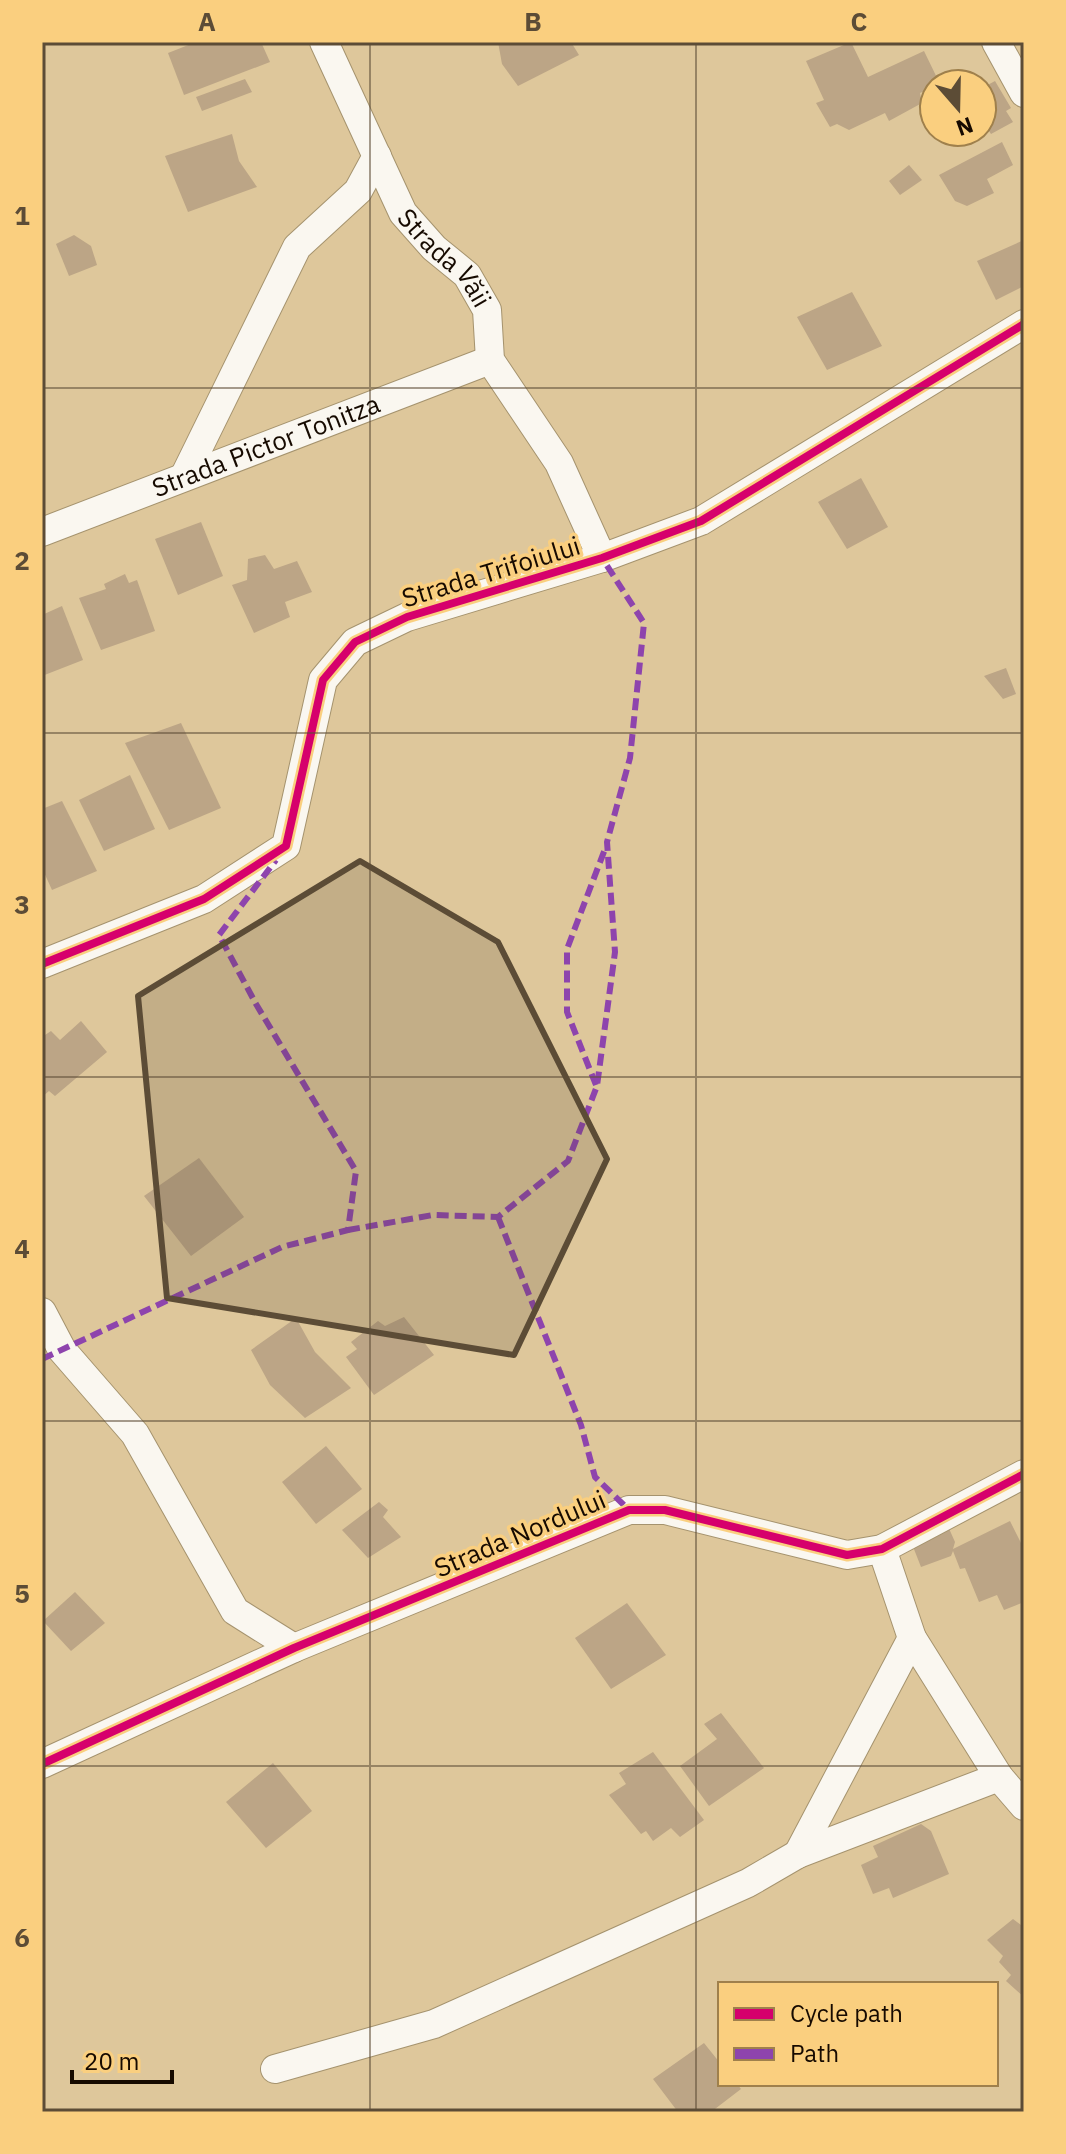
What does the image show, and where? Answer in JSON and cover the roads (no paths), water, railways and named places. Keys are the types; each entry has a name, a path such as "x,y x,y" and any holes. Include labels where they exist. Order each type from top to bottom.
{"street":[{"name":"Strada Văii","path":"324,42 403,213 434,248 467,275 487,310 490,360"},
{"path":"996,42 1024,93"},
{"path":"185,475 297,247 358,191 377,156"},
{"name":"Strada Trifoiului","path":"42,964 204,899 286,846 323,680 355,642 407,617 602,558 701,521 1024,324"},
{"path":"490,360 559,463 602,558"},
{"name":"Strada Pictor Tonitza","path":"42,532 490,360"},
{"path":"42,1312 62,1350 135,1434 235,1611 294,1648"},
{"name":"Strada Nordului","path":"42,1764 294,1648 629,1510 665,1510 847,1555 882,1549 1024,1474"},
{"path":"882,1549 912,1638 999,1777 1024,1806"},
{"path":"798,1854 912,1638"},
{"path":"275,2069 434,2024 748,1883 798,1854 999,1777"}]}
